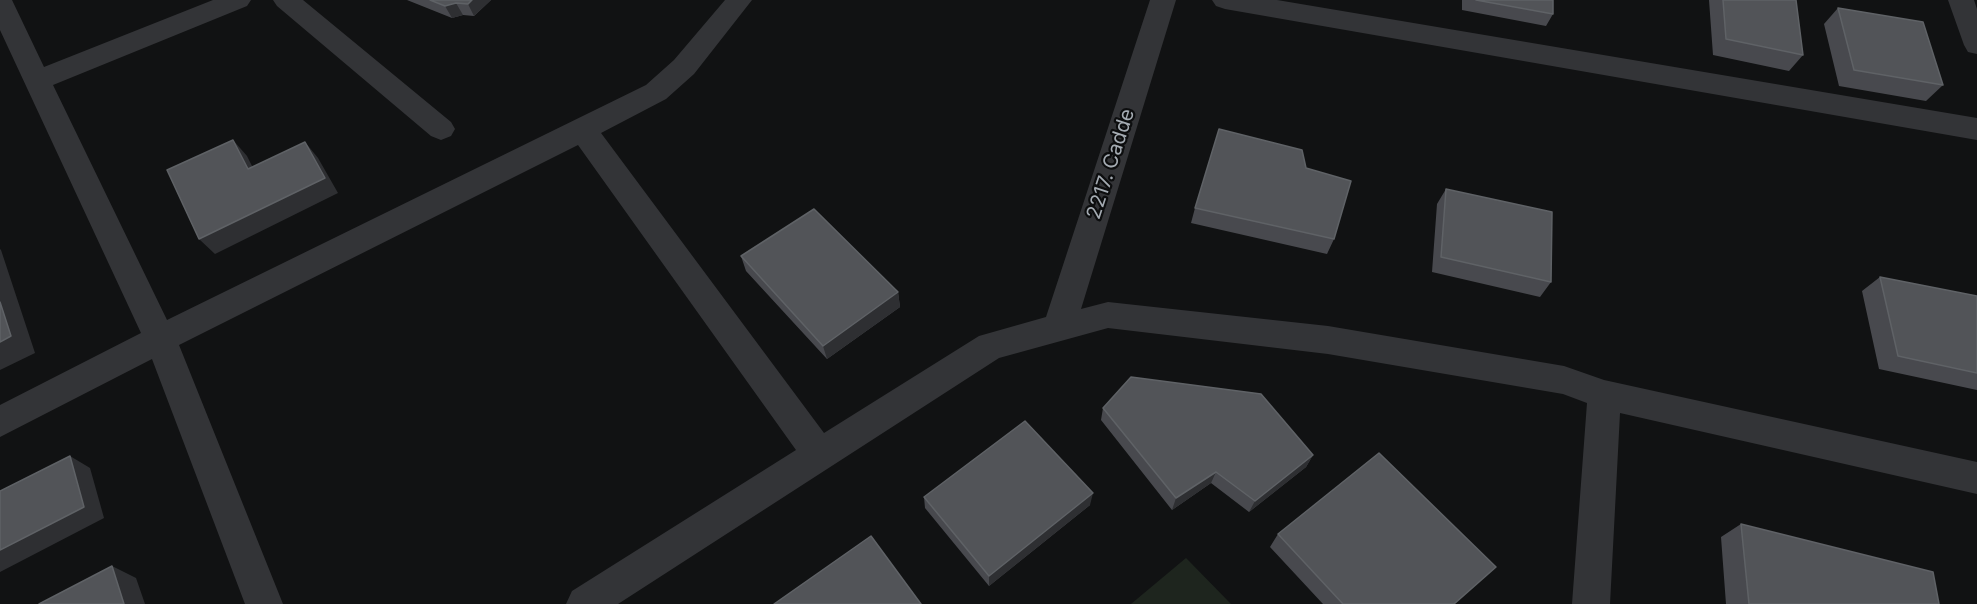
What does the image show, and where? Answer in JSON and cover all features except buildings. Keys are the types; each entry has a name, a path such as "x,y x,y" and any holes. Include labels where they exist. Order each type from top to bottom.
{"street":[{"path":"38,80 238,0"},
{"path":"286,0 441,129"},
{"path":"0,422 160,339 656,93 684,67 740,0"},
{"name":"2217. Cadde","path":"1059,328 1162,0"},
{"path":"1225,0 1977,129"},
{"path":"1961,0 1977,45"},
{"path":"0,2 160,339 264,604"},
{"path":"583,130 819,454"},
{"path":"585,604 990,346 1108,315 1328,340 1564,380 1604,395 1977,478"},
{"path":"1591,604 1604,395"}],"shaded area":[{"path":"1186,558 1231,604 1131,604"}]}
